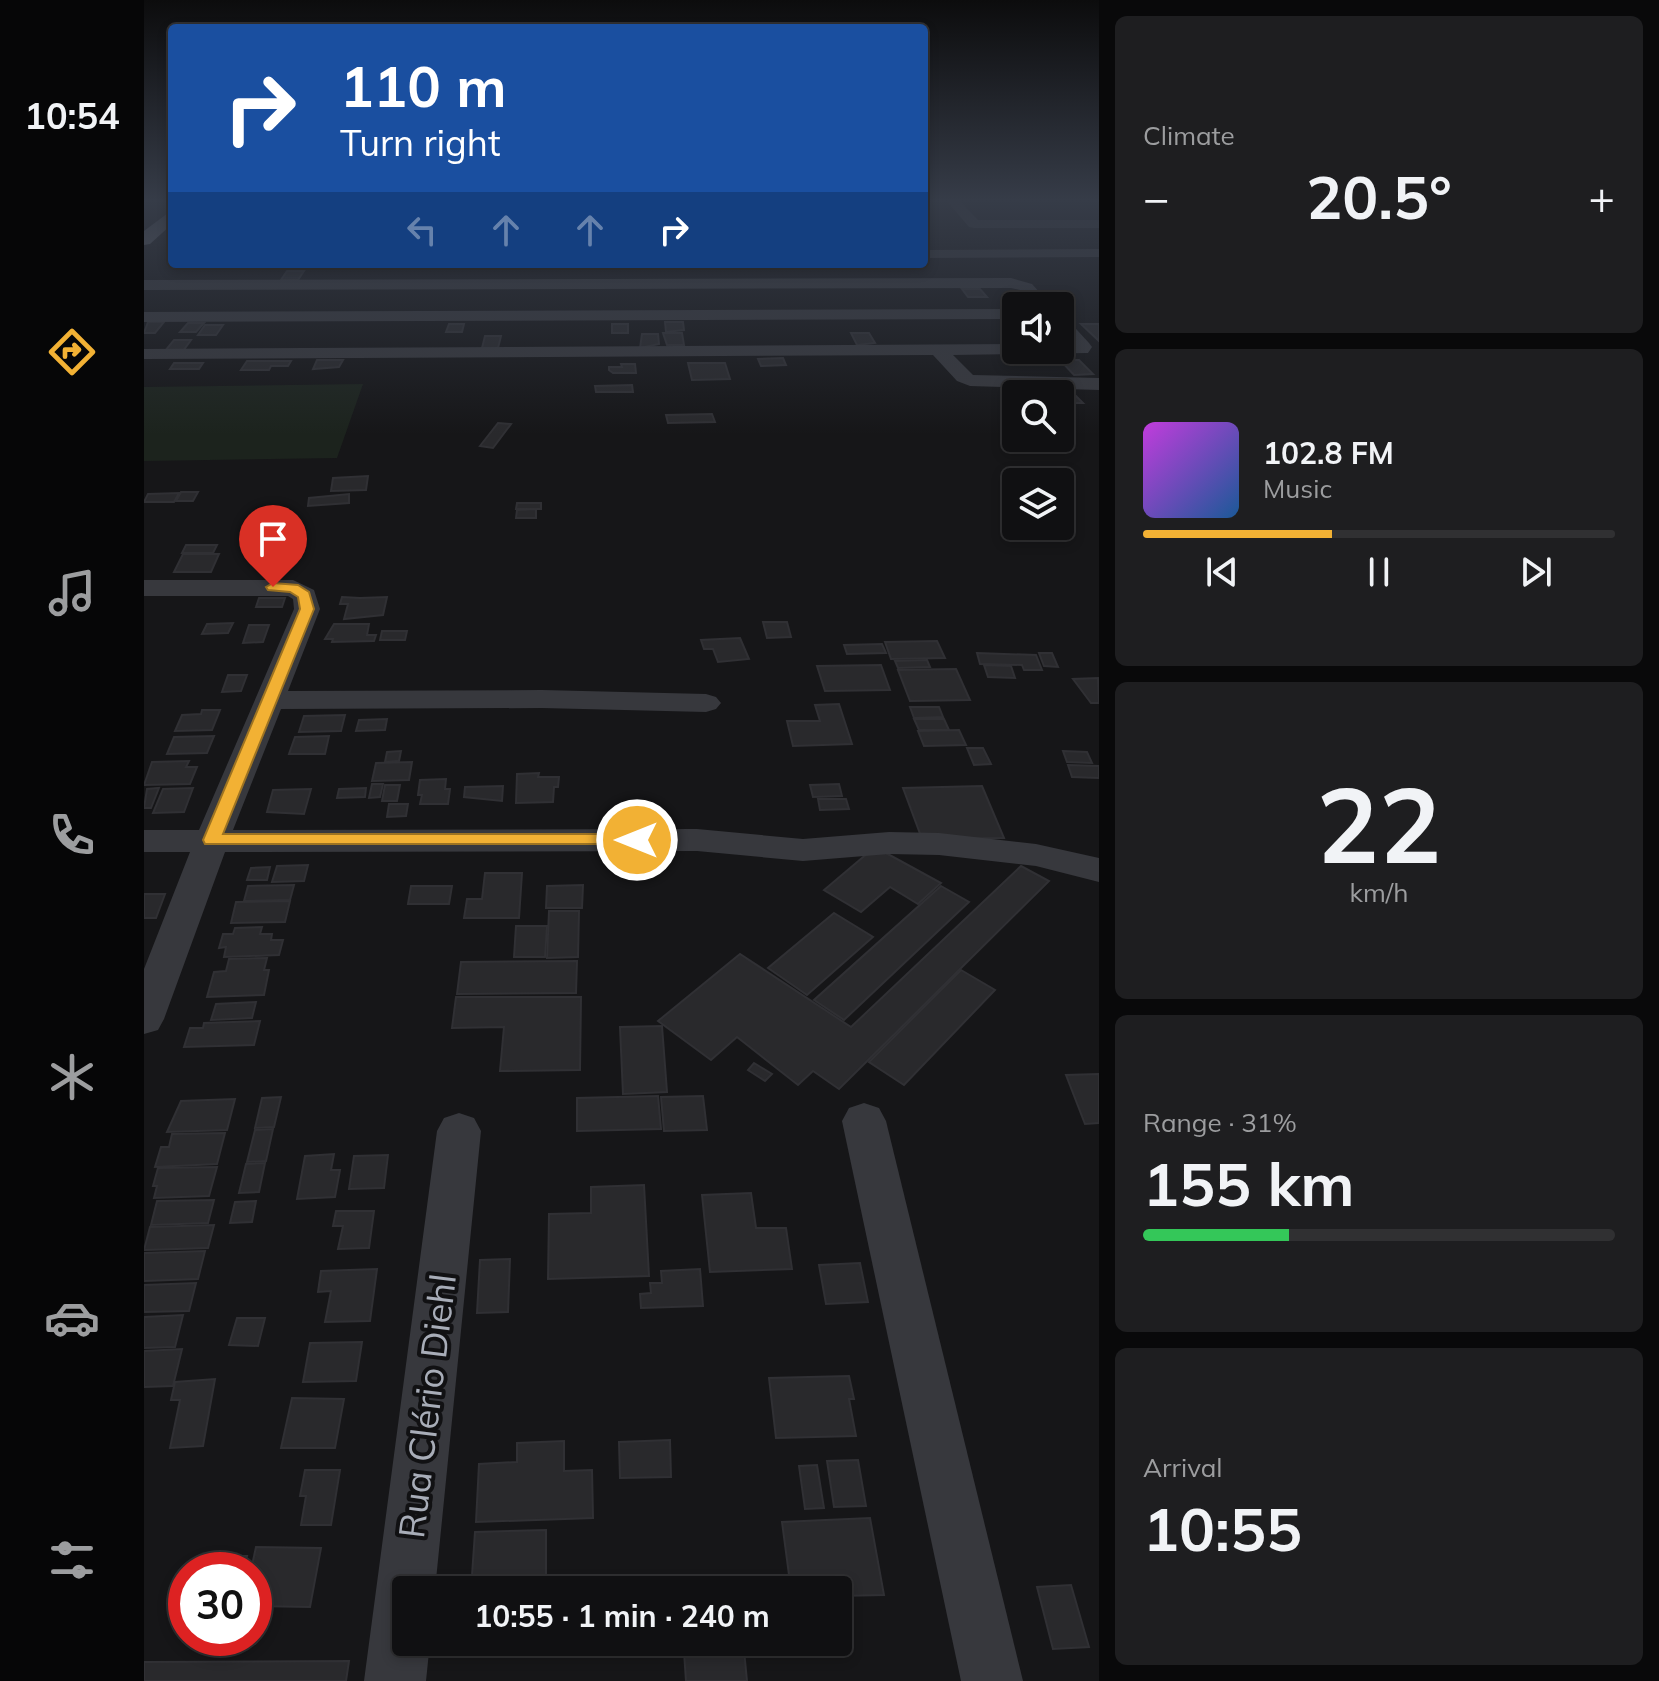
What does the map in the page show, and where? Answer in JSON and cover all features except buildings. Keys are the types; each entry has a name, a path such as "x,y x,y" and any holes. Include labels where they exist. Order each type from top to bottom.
{"street":[{"path":"226,336 269,278"},
{"path":"384,335 411,278"},
{"path":"571,334 578,278"},
{"path":"723,278 737,333"},
{"path":"870,278 909,350"},
{"path":"144,284 1011,283 1026,287 1031,292"},
{"path":"144,317 226,336 737,333 888,312 1002,314"},
{"path":"144,354 226,336 737,333 909,350 1002,350"},
{"path":"1074,337 1083,347 1074,350"},
{"path":"938,350 970,380 1099,384"},
{"path":"144,588 293,588 305,595 307,609 212,840 144,1019"},
{"path":"270,700 542,699 706,703"},
{"path":"144,841 697,840 803,850 889,843 939,844 1036,855 1099,870"},
{"path":"864,1121 992,1681"},
{"name":"Rua Clério Diehl","path":"395,1681 459,1131"}],"shaded area":[{"path":"363,384 337,458 144,461 144,387"}],"route":[{"path":"273,587 293,588 305,595 307,609 212,840 637,840"}]}
